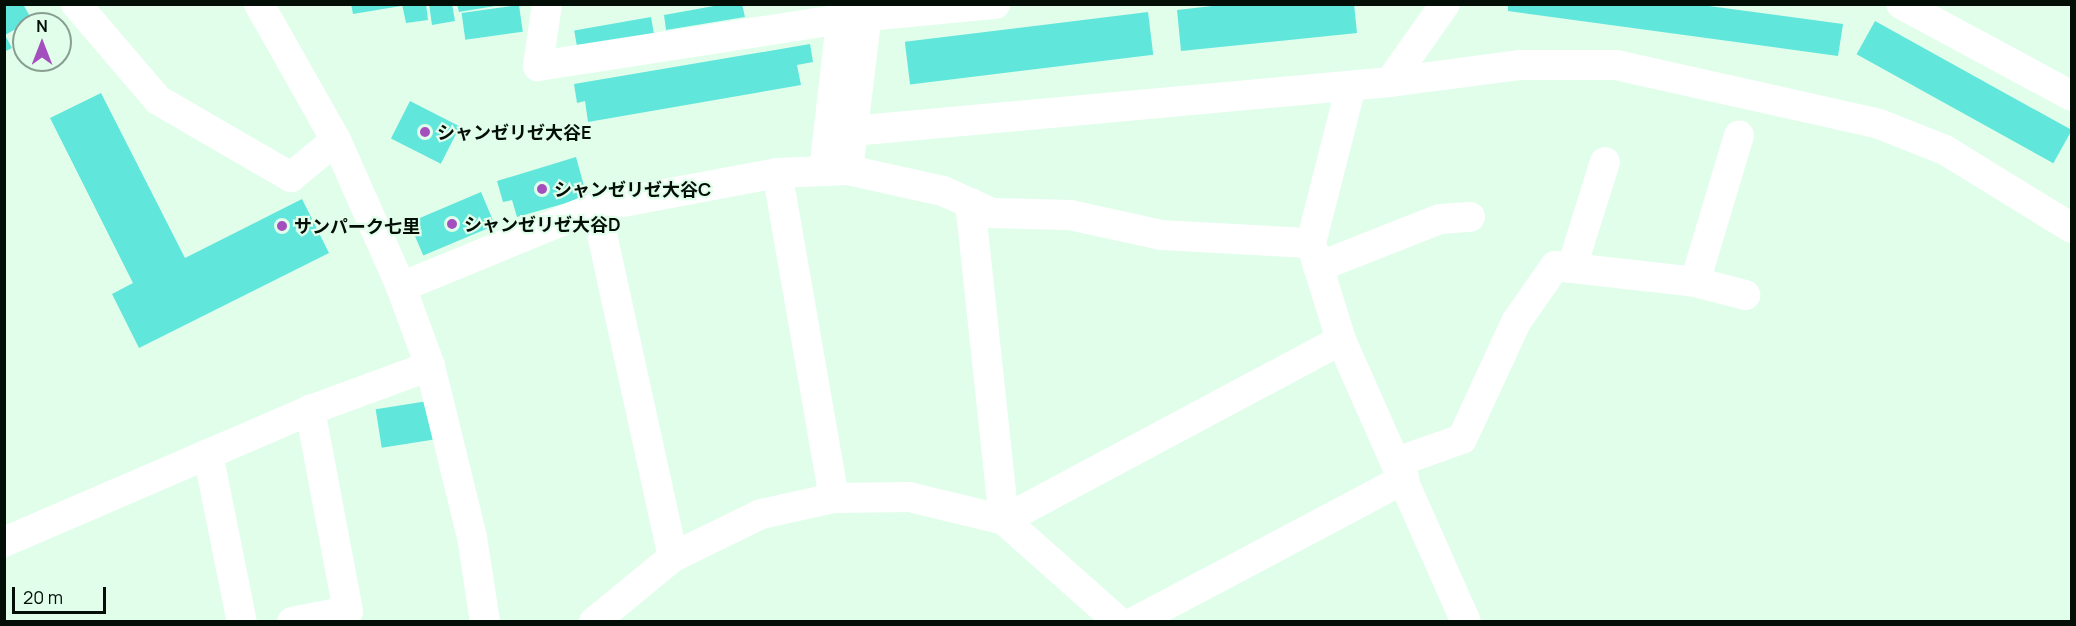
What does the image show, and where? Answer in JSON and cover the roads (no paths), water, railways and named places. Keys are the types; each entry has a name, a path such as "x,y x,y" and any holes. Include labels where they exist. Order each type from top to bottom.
{"street":[{"path":"76,4 158,100 291,177 336,140"},
{"path":"259,4 336,140 401,287 430,366 472,537 485,621"},
{"path":"546,4 538,66 855,11 995,4"},
{"path":"1390,82 1445,4"},
{"path":"1901,4 2072,96"},
{"path":"836,170 852,131 855,11"},
{"path":"836,170 855,11"},
{"path":"852,131 1351,86 1519,65 1616,65 1880,124 1945,150 2072,228"},
{"path":"1351,86 1315,255 1341,340 1466,621"},
{"path":"1695,282 1739,135"},
{"path":"1572,267 1605,162"},
{"path":"401,287 596,207 777,172 836,170 943,191 992,213 1070,215 1161,235 1315,255 1440,219 1470,217"},
{"path":"777,172 834,498"},
{"path":"970,203 1004,520"},
{"path":"596,207 673,557"},
{"path":"1134,621 1462,439 1516,322 1556,266 1695,282 1745,295"},
{"path":"1004,520 1341,340"},
{"path":"4,542 310,410 430,366"},
{"path":"292,621 348,611 310,410"},
{"path":"208,454 242,621"},
{"path":"594,621 673,557 761,514 834,498 909,497 1004,520 1119,621"}],"place":[{"name":"シャンゼリゼ大谷E","path":"425,132"},
{"name":"シャンゼリゼ大谷C","path":"542,189"},
{"name":"シャンゼリゼ大谷D","path":"452,224"},
{"name":"サンパーク七里","path":"282,226"}]}
